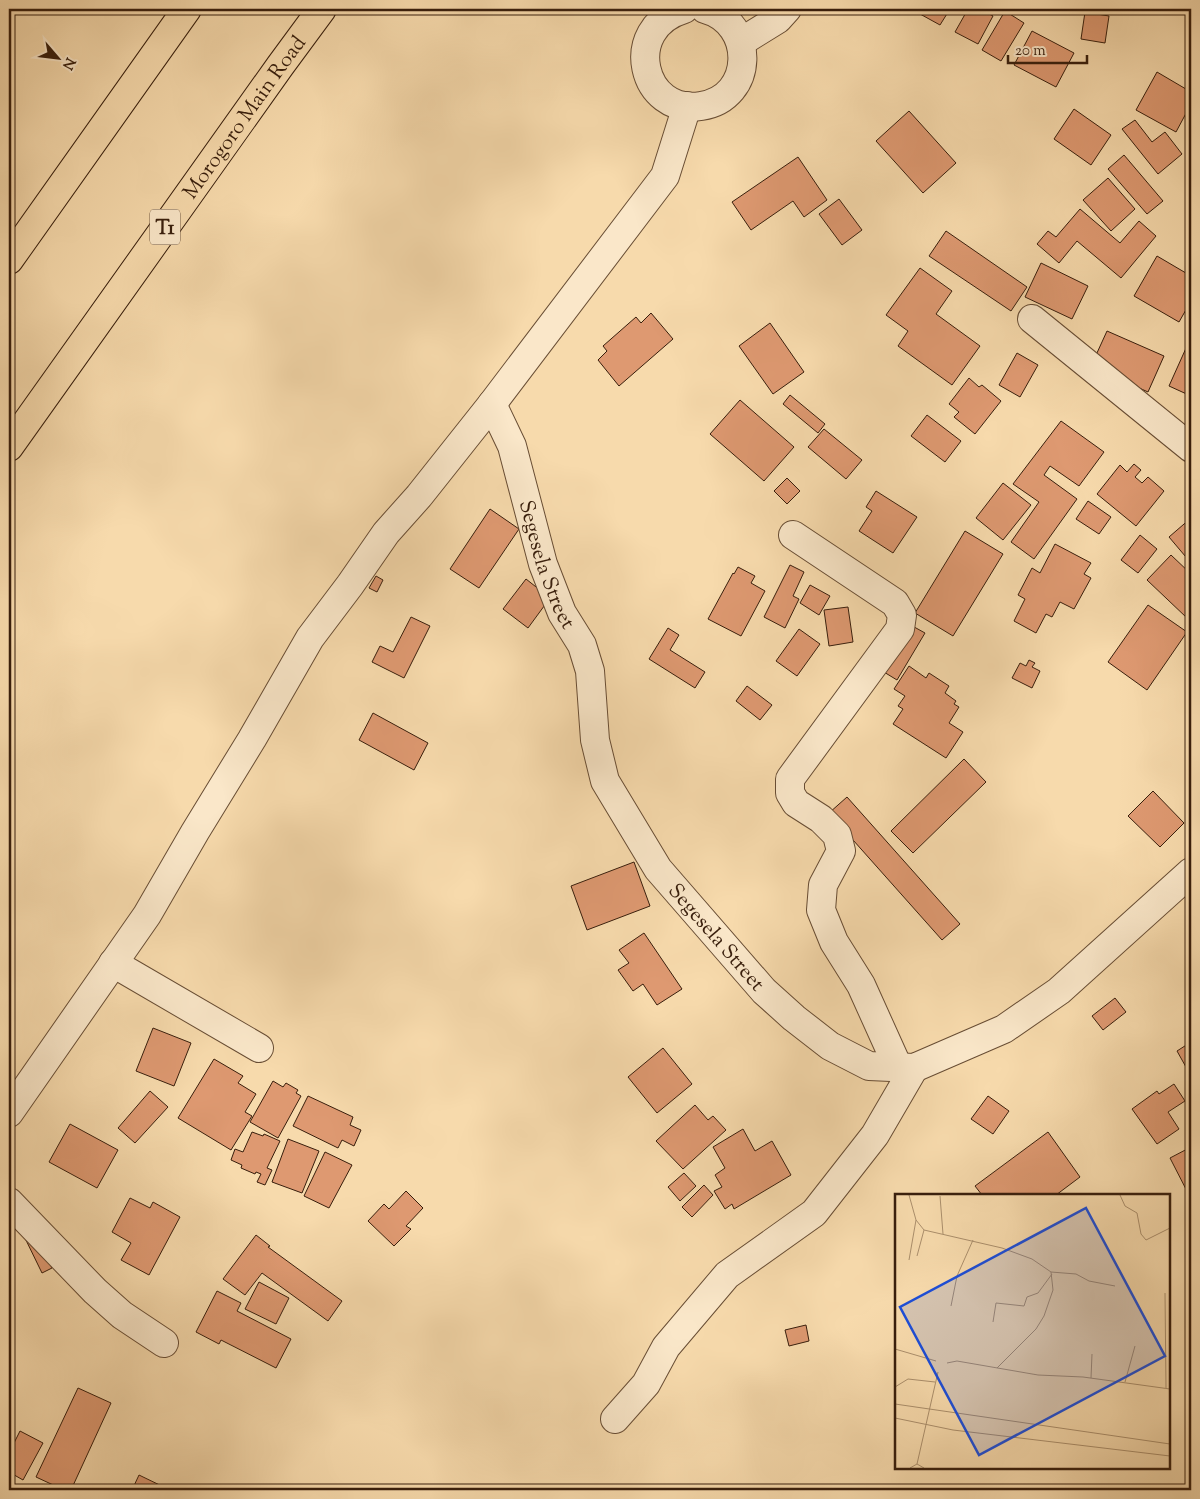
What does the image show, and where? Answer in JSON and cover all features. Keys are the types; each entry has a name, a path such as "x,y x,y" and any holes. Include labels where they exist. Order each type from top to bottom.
{"highway":[{"path":"9,260 187,9"},
{"name":"Morogoro Main Road","path":"9,447 322,9"}],"street":[{"path":"664,12 646,44 644,58 646,72 652,85 662,95 674,102 687,106 701,106 715,102 727,94 736,83 742,70 744,56 741,42 735,30 726,19 714,11 705,9"},
{"path":"741,42 778,19 787,9"},
{"path":"9,1113 147,915 310,638 386,533 419,496 492,404 665,176 687,106"},
{"path":"1032,319 1191,448"},
{"name":"Segesela Street","path":"492,404 512,446 543,564 562,613 582,645 590,671 596,740 605,782 658,869 764,990 794,1018 830,1046 869,1066 906,1068 1004,1029 1059,991 1191,872"},
{"path":"615,1419 646,1384 666,1347 727,1275 814,1213 876,1135 906,1068 861,985 834,942 821,910 823,885 841,851 837,835 821,819 796,803 790,793 790,779 900,629 902,615 895,602 793,535"},
{"path":"113,963 259,1048"},
{"path":"9,1202 95,1291 122,1315 164,1344"}],"building":[{"path":"911,9 950,9 940,25"},
{"path":"968,9 980,9 993,16 978,44 955,32"},
{"path":"1005,11 1024,23 1001,61 982,50"},
{"path":"1085,12 1109,16 1105,43 1081,39"},
{"path":"1032,31 1074,53 1056,87 1014,65"},
{"path":"1157,72 1191,92 1191,104 1176,132 1136,110"},
{"path":"1074,109 1111,135 1091,165 1054,139"},
{"path":"909,111 956,163 923,193 876,141"},
{"path":"1135,120 1152,142 1165,132 1182,154 1158,174 1122,129"},
{"path":"1124,155 1163,201 1147,214 1108,169"},
{"path":"798,157 827,200 804,217 793,201 751,230 732,202"},
{"path":"1108,178 1135,209 1111,231 1083,200"},
{"path":"839,199 862,230 842,245 819,214"},
{"path":"1080,209 1120,243 1139,221 1156,236 1121,278 1077,241 1059,263 1037,244 1048,231 1056,237"},
{"path":"946,231 1027,287 1011,311 929,256"},
{"path":"1157,256 1191,276 1191,301 1179,322 1134,296"},
{"path":"1041,263 1088,286 1072,319 1025,297"},
{"path":"920,268 952,291 936,314 980,346 952,385 898,346 908,331 886,315"},
{"path":"651,313 673,339 619,386 598,360 607,351 603,346 636,317 641,323"},
{"path":"770,323 804,372 773,394 739,346"},
{"path":"1107,331 1164,356 1148,392 1091,366"},
{"path":"1191,337 1191,396 1169,386"},
{"path":"1017,353 1038,365 1020,397 999,385"},
{"path":"969,378 979,387 982,385 1001,401 975,434 954,417 959,412 949,404"},
{"path":"790,395 825,424 818,433 783,404"},
{"path":"740,400 794,447 764,481 710,434"},
{"path":"927,415 961,441 945,462 911,436"},
{"path":"1061,421 1104,452 1079,486 1050,466 1044,475 1077,499 1034,559 1011,542 1039,502 1013,484"},
{"path":"824,429 862,460 846,479 808,447"},
{"path":"1134,464 1141,470 1135,477 1142,483 1148,477 1164,491 1136,526 1097,494 1120,465 1127,472"},
{"path":"787,478 800,491 787,504 774,491"},
{"path":"1003,483 1031,505 1003,540 976,518"},
{"path":"876,491 917,517 893,553 859,531 872,511 866,507"},
{"path":"1088,501 1111,517 1099,534 1076,519"},
{"path":"490,509 519,529 479,588 450,569"},
{"path":"1191,518 1191,563 1169,537"},
{"path":"965,531 1003,554 953,636 915,613"},
{"path":"1140,535 1157,549 1138,573 1121,560"},
{"path":"1055,544 1091,563 1084,574 1091,578 1074,609 1060,602 1052,617 1046,614 1036,633 1014,621 1025,599 1018,595 1032,568 1040,573"},
{"path":"1171,555 1191,574 1191,614 1187,618 1147,580"},
{"path":"790,565 804,572 793,596 799,599 785,628 764,617"},
{"path":"738,567 755,576 751,583 765,591 741,636 708,619"},
{"path":"376,576 383,580 377,592 369,588"},
{"path":"526,579 550,598 528,628 503,609"},
{"path":"810,585 830,596 819,615 800,603"},
{"path":"1148,605 1187,632 1147,690 1108,662"},
{"path":"848,607 853,642 829,646 824,610"},
{"path":"411,617 430,626 404,678 372,662 380,646 393,652"},
{"path":"907,623 925,633 897,680 879,669"},
{"path":"668,628 679,635 670,650 705,672 695,688 649,659"},
{"path":"799,629 820,644 797,676 776,661"},
{"path":"1029,660 1035,663 1032,667 1040,671 1032,688 1012,678 1020,663 1026,666"},
{"path":"909,666 926,678 929,673 949,686 945,693 956,701 954,704 959,707 949,723 963,732 946,758 893,724 903,709 898,706 905,696 894,689"},
{"path":"747,686 772,705 760,720 736,701"},
{"path":"373,713 428,743 414,770 359,740"},
{"path":"964,759 986,782 913,853 891,831"},
{"path":"1153,791 1184,823 1160,847 1128,816"},
{"path":"847,797 960,924 942,940 829,813"},
{"path":"634,862 650,906 587,930 571,886"},
{"path":"644,933 682,989 657,1005 643,984 633,991 618,970 629,963 619,950"},
{"path":"1115,998 1126,1012 1103,1030 1092,1016"},
{"path":"153,1028 191,1043 174,1086 136,1071"},
{"path":"1191,1042 1191,1076 1177,1051"},
{"path":"663,1048 692,1084 657,1113 628,1077"},
{"path":"214,1059 243,1076 238,1083 256,1094 245,1112 252,1116 231,1150 178,1118"},
{"path":"273,1081 283,1087 286,1083 298,1090 296,1093 301,1096 278,1138 250,1122"},
{"path":"1174,1084 1185,1101 1168,1112 1179,1129 1157,1144 1132,1109 1157,1091 1159,1094"},
{"path":"150,1091 168,1107 135,1143 118,1128"},
{"path":"308,1096 353,1117 350,1125 361,1130 354,1146 342,1140 338,1148 293,1126"},
{"path":"988,1096 1009,1111 993,1134 971,1119"},
{"path":"695,1105 708,1120 713,1116 726,1130 683,1169 656,1141"},
{"path":"70,1124 118,1150 97,1188 49,1162"},
{"path":"743,1129 755,1151 772,1141 791,1175 734,1209 732,1204 725,1209 714,1191 722,1187 715,1175 725,1168 713,1147"},
{"path":"252,1132 263,1136 264,1134 280,1141 267,1168 272,1170 265,1185 257,1182 261,1174 256,1172 255,1174 241,1168 242,1165 231,1160 235,1149 243,1152"},
{"path":"1048,1132 1080,1177 1057,1194 981,1194 975,1186"},
{"path":"288,1139 319,1151 302,1193 272,1182"},
{"path":"1191,1147 1191,1197 1190,1197 1170,1158"},
{"path":"325,1152 352,1165 329,1208 304,1196"},
{"path":"684,1173 696,1186 680,1201 668,1187"},
{"path":"704,1185 713,1195 692,1217 682,1207"},
{"path":"406,1191 423,1208 406,1226 411,1229 394,1246 368,1221 384,1204 389,1209"},
{"path":"130,1198 150,1208 153,1202 180,1217 149,1275 121,1260 131,1243 112,1232"},
{"path":"34,1229 52,1268 42,1273 23,1234"},
{"path":"256,1235 270,1246 268,1247 342,1301 328,1321 262,1273 245,1295 223,1279"},
{"path":"259,1282 289,1298 276,1324 245,1309"},
{"path":"217,1291 241,1303 237,1311 291,1339 276,1368 221,1340 219,1344 196,1332"},
{"path":"806,1325 809,1341 789,1346 785,1330"},
{"path":"78,1388 111,1403 71,1490 64,1490 36,1477"},
{"path":"20,1431 43,1443 23,1480 9,1472 9,1453"},
{"path":"139,1475 170,1490 132,1490"}]}
